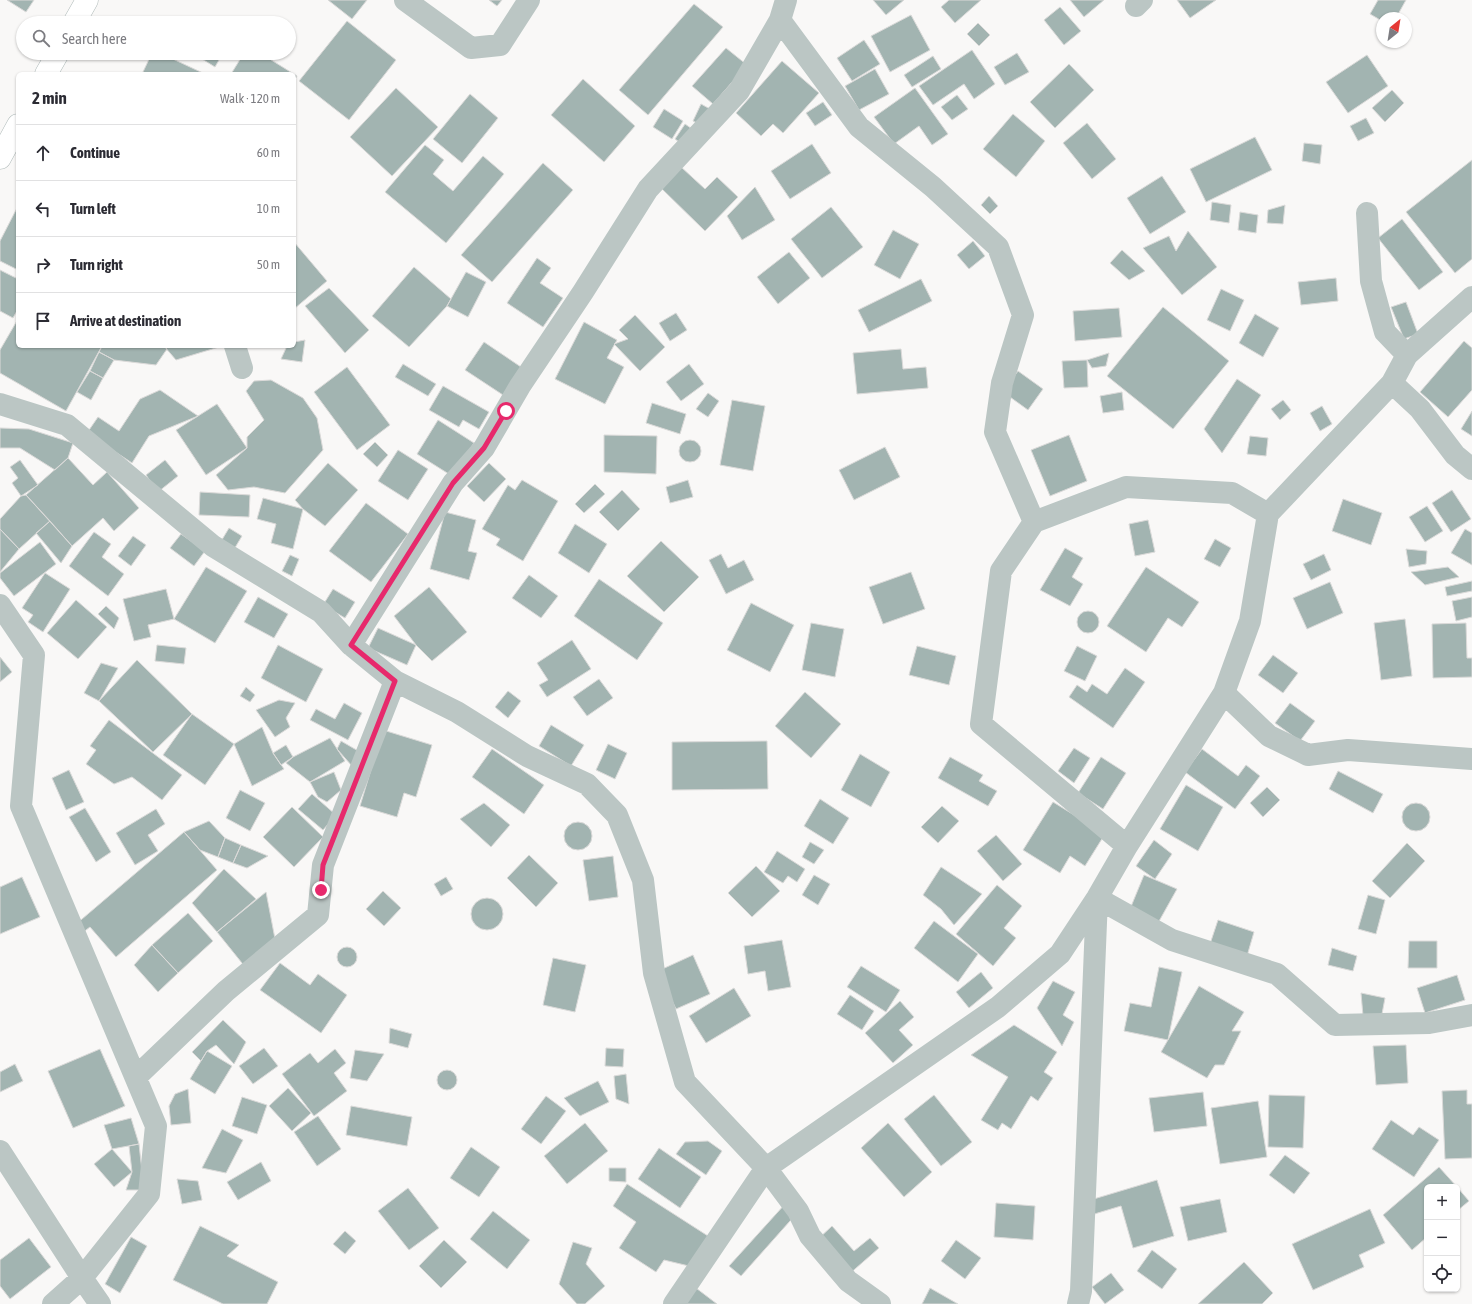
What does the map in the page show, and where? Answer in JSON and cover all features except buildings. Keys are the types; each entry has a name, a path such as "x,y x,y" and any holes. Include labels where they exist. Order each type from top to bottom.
{"main road":[{"path":"78,16 87,0"},
{"path":"47,72 54,60"},
{"path":"0,158 16,130"}],"street":[{"path":"405,0 471,48 500,45 529,0"},
{"path":"351,645 453,483 484,448 520,386 583,292 648,189 739,91 783,10 859,127 933,187 998,247 1023,315 1002,383 995,432 1034,522"},
{"path":"1366,213 1371,281 1385,332 1407,355"},
{"path":"674,1304 766,1168 998,1006 1060,954 1097,898 1127,846 1224,693 1250,621 1268,514 1392,383 1407,355 1472,297"},
{"path":"236,348 242,368"},
{"path":"1392,383 1420,409 1455,455 1472,469"},
{"path":"0,404 67,424 213,546 321,612 351,645 395,681 457,712 527,756 586,784 617,815 643,880 654,973 686,1082 766,1168 798,1211 810,1236 848,1281 880,1304"},
{"path":"1127,846 981,724 1001,571 1034,522 1126,487 1232,493 1268,514"},
{"path":"0,605 34,656 21,806 156,1126 149,1194 82,1278 53,1304"},
{"path":"136,1077 226,990 318,915 323,865 395,681"},
{"path":"1224,693 1269,736 1308,755 1348,750 1472,759"},
{"path":"1097,898 1172,940 1277,974 1335,1025 1429,1023 1472,1015"},
{"path":"1078,1304 1080,1291 1097,898"},
{"path":"0,1151 100,1304"}],"route":[{"path":"321,890 323,865 395,681 351,645 453,483 484,448 506,411"}]}
